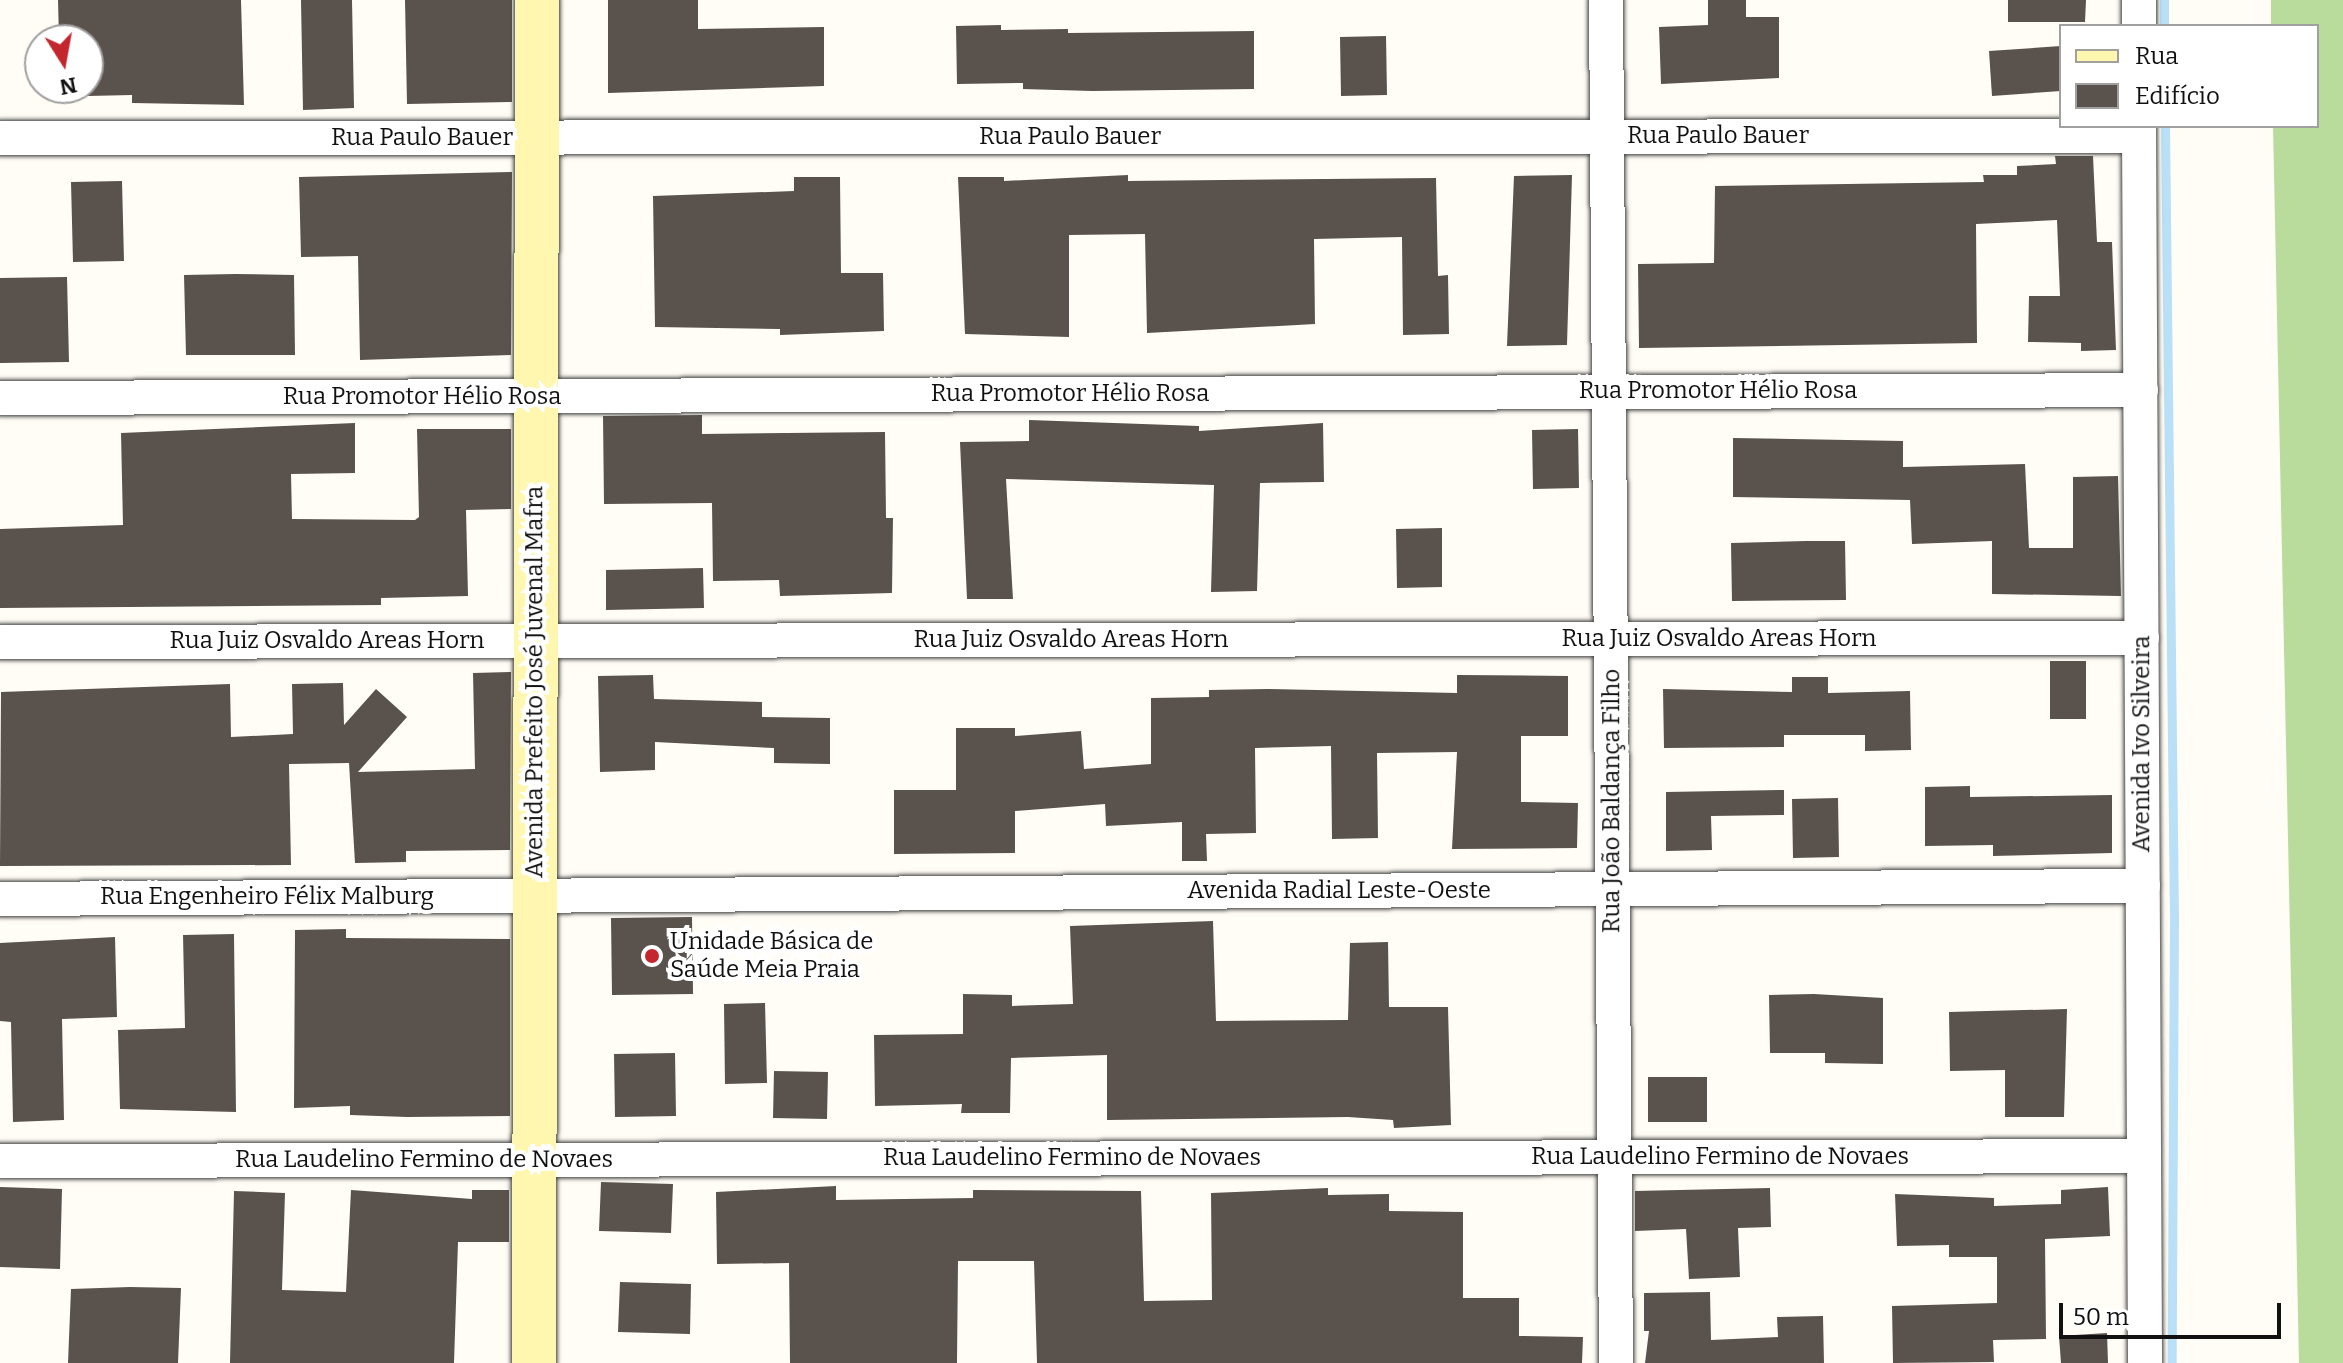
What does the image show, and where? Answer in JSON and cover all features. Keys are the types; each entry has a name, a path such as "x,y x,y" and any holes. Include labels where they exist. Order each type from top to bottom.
{"main road":[{"name":"Avenida Prefeito José Juvenal Mafra","path":"534,1363 537,0"}],"street":[{"name":"Rua João Baldança Filho","path":"1606,0 1616,1363"},
{"path":"2139,0 2139,24"},
{"name":"Rua Paulo Bauer","path":"0,138 1607,136 2139,131"},
{"name":"Avenida Ivo Silveira","path":"2139,131 2145,1363"},
{"name":"Rua Promotor Hélio Rosa","path":"0,398 2141,390"},
{"name":"Rua Juiz Osvaldo Areas Horn","path":"0,642 2142,638"},
{"name":"Avenida Radial Leste-Oeste","path":"535,896 2143,886"},
{"name":"Rua Engenheiro Félix Malburg","path":"0,899 535,896"},
{"name":"Rua Laudelino Fermino de Novaes","path":"0,1161 2144,1156"}],"green space":[{"path":"2271,0 2343,0 2343,1363 2299,1363 2273,128 2319,128 2319,24 2271,24"}],"building":[{"path":"58,0 241,0 244,105 132,103 132,95 104,96 104,24 59,24"},
{"path":"301,0 352,0 354,108 303,110"},
{"path":"405,0 512,0 512,102 407,104"},
{"path":"608,0 698,0 698,29 824,27 824,86 608,93"},
{"path":"1708,0 1746,0 1746,17 1779,17 1779,78 1661,84 1659,27 1708,25"},
{"path":"2008,0 2086,0 2085,22 2008,22"},
{"path":"1001,25 1001,30 1068,29 1068,33 1254,31 1254,89 1092,91 1023,89 1023,83 957,84 956,26"},
{"path":"1386,36 1387,95 1341,96 1340,37"},
{"path":"2059,46 2059,91 1992,96 1989,51"},
{"path":"2055,156 2093,156 2097,242 2112,242 2116,350 2081,351 2081,343 2028,342 2029,296 2060,296 2057,220 1976,224 1977,343 1639,348 1638,264 1714,263 1715,186 1984,182 1983,175 2017,175 2017,166 2056,164"},
{"path":"512,172 511,355 360,360 358,256 301,257 299,177"},
{"path":"1128,175 1128,181 1436,178 1438,276 1448,275 1449,334 1403,335 1402,237 1314,239 1315,324 1147,333 1145,234 1069,235 1069,337 965,334 958,177 1004,177 1004,181"},
{"path":"1572,175 1567,345 1507,346 1514,176"},
{"path":"794,177 840,177 841,273 883,273 884,331 780,335 780,329 655,327 653,196 794,191"},
{"path":"122,181 124,261 73,262 71,182"},
{"path":"184,275 294,275 295,355 186,355"},
{"path":"67,277 69,362 0,363 0,278"},
{"path":"702,415 702,434 885,432 886,518 893,518 892,593 780,596 779,580 713,581 712,503 604,504 603,416"},
{"path":"1029,420 1199,426 1199,431 1323,423 1324,482 1260,483 1257,591 1211,592 1214,485 1006,479 1013,599 967,599 960,442 1029,441"},
{"path":"355,423 355,473 291,474 292,519 415,520 419,517 417,429 511,429 511,509 466,510 468,596 381,598 381,605 0,608 0,529 123,525 121,433"},
{"path":"1578,429 1579,488 1533,489 1532,430"},
{"path":"1733,438 1903,441 1903,467 2025,464 2029,548 2073,548 2073,477 2118,476 2121,596 1992,594 1992,541 1912,544 1910,500 1733,497"},
{"path":"1442,528 1442,587 1397,588 1396,529"},
{"path":"1845,541 1846,600 1732,601 1731,543"},
{"path":"703,568 704,608 606,610 606,570"},
{"path":"2050,661 2086,661 2086,719 2050,719"},
{"path":"511,672 510,850 406,851 406,862 355,863 349,763 289,764 291,865 0,866 1,692 230,684 231,737 293,734 292,684 343,683 344,725 376,689 407,717 358,772 475,769 473,673"},
{"path":"653,675 654,699 762,702 762,717 830,718 830,764 774,763 774,748 655,742 655,770 600,772 598,676"},
{"path":"1457,675 1568,676 1568,736 1521,736 1521,802 1578,803 1577,848 1452,849 1457,752 1377,753 1378,838 1332,839 1331,746 1255,748 1256,833 1206,834 1207,861 1182,861 1182,822 1106,826 1105,804 1015,811 1015,853 894,854 894,790 956,790 956,728 1015,728 1015,736 1081,731 1084,769 1151,764 1151,698 1209,697 1209,690 1267,689 1457,693"},
{"path":"1792,677 1828,677 1828,693 1910,691 1911,750 1865,751 1865,735 1784,735 1784,747 1664,748 1663,689 1792,692"},
{"path":"1970,786 1970,797 2112,795 2112,853 1993,856 1993,845 1925,846 1925,787"},
{"path":"1784,790 1784,815 1711,816 1712,850 1666,851 1666,792"},
{"path":"1838,798 1839,857 1793,858 1792,799"},
{"name":"Unidade Básica de Saúde Meia Praia","path":"692,917 693,994 612,995 611,918"},
{"path":"1213,921 1216,1021 1348,1020 1350,943 1388,942 1389,1007 1448,1007 1451,1125 1394,1128 1393,1120 1348,1117 1107,1120 1107,1055 1011,1058 1010,1113 961,1113 962,1104 875,1106 874,1035 963,1034 963,994 1012,995 1012,1006 1073,1004 1070,926"},
{"path":"346,929 346,938 510,939 510,1116 350,1115 350,1106 294,1108 295,930"},
{"path":"234,934 236,1112 120,1109 118,1030 185,1028 183,935"},
{"path":"115,937 117,1017 62,1019 64,1120 13,1122 11,1022 0,1021 0,943"},
{"path":"1769,995 1883,998 1883,1064 1825,1063 1825,1053 1770,1053"},
{"path":"765,1003 767,1083 725,1084 724,1004"},
{"path":"2067,1009 2064,1117 2005,1117 2005,1070 1950,1071 1949,1012"},
{"path":"675,1053 676,1116 615,1117 614,1054"},
{"path":"774,1071 828,1072 827,1119 773,1118"},
{"path":"1648,1077 1707,1077 1707,1122 1648,1122"},
{"path":"601,1182 673,1184 671,1233 599,1231"},
{"path":"836,1186 836,1200 973,1198 973,1190 1141,1191 1144,1301 1212,1300 1211,1193 1328,1188 1328,1195 1389,1194 1389,1211 1463,1212 1463,1298 1519,1298 1519,1336 1583,1337 1582,1363 1037,1363 1034,1261 958,1261 957,1363 790,1363 789,1263 717,1264 716,1192"},
{"path":"0,1187 62,1189 60,1269 0,1267"},
{"path":"2108,1187 2110,1236 2045,1239 2046,1339 1993,1340 1994,1362 1893,1363 1892,1306 1997,1303 1997,1257 1949,1257 1949,1245 1897,1246 1895,1194 1994,1198 1994,1206 2061,1204 2061,1190"},
{"path":"1770,1188 1771,1227 1738,1228 1740,1277 1689,1279 1686,1229 1635,1231 1635,1191"},
{"path":"351,1190 472,1199 472,1190 509,1190 509,1242 458,1242 454,1363 230,1363 234,1191 285,1193 282,1290 346,1292"},
{"path":"620,1282 691,1284 690,1334 618,1332"},
{"path":"181,1288 178,1363 68,1363 71,1289"},
{"path":"1710,1292 1711,1340 1778,1337 1777,1317 1823,1316 1824,1363 1645,1363 1649,1331 1644,1331 1644,1293"},
{"path":"2107,1333 2108,1363 2061,1363 2059,1336"}],"waterway":[{"path":"2164,0 2164,24"},
{"path":"2165,128 2174,917 2172,1363"}],"place":[{"name":"Unidade Básica de Saúde Meia Praia","path":"652,956"}]}
